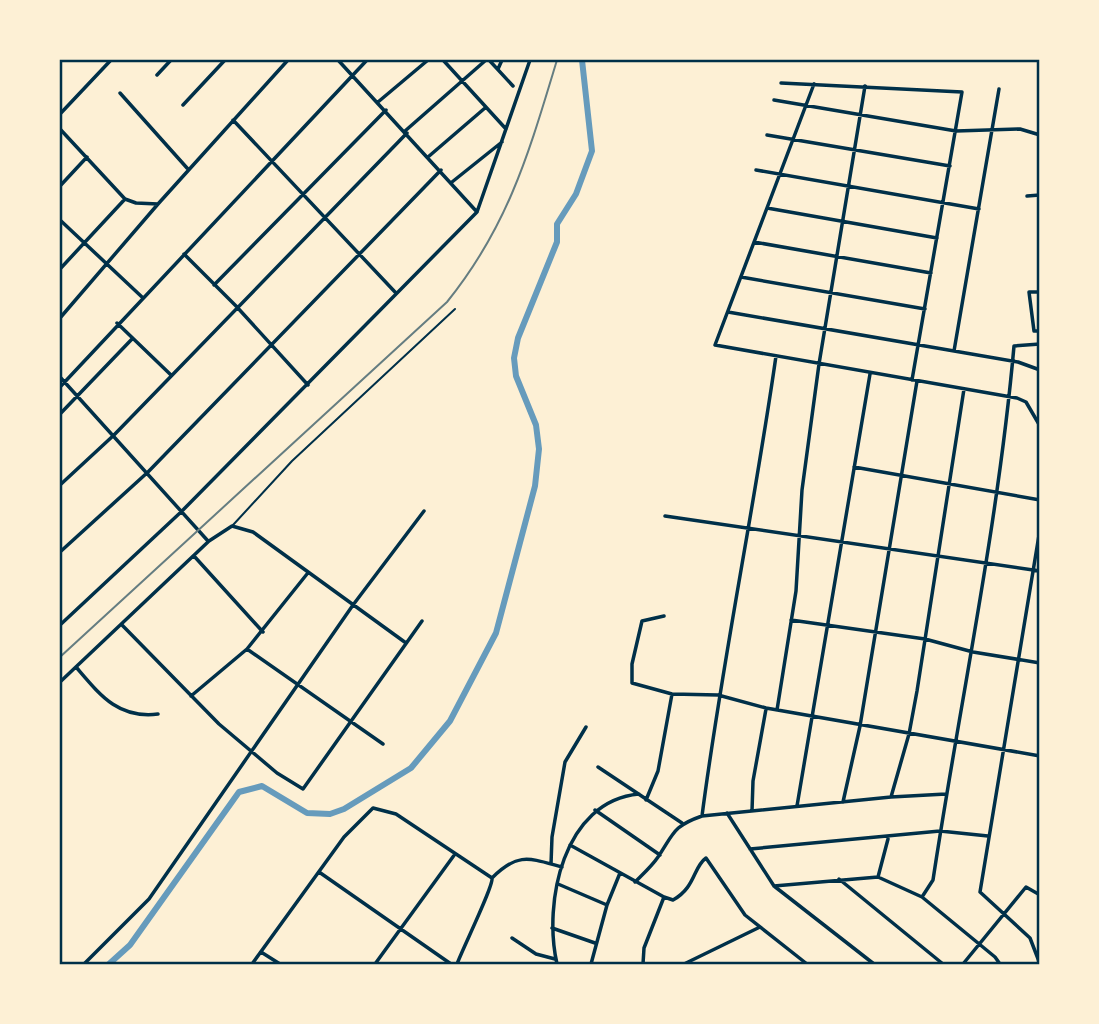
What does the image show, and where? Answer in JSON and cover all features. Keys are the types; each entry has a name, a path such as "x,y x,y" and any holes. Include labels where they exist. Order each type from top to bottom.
{"street":[{"path":"60,114 111,60"},
{"path":"157,75 171,60"},
{"path":"183,105 225,60"},
{"path":"60,318 187,168 288,60"},
{"path":"338,60 477,212"},
{"path":"60,387 117,323 367,60"},
{"path":"378,102 428,60"},
{"path":"443,60 506,129"},
{"path":"60,485 114,435 406,132 462,80 487,60 513,86"},
{"path":"498,69 502,60"},
{"path":"60,625 181,512 308,385 395,292 477,212 530,60"},
{"path":"781,83 962,92 918,345 901,476 860,726 843,802"},
{"path":"814,84 715,345 1010,397 1026,402 1040,426"},
{"path":"777,710 791,620 819,364 865,86"},
{"path":"954,351 999,89"},
{"path":"120,93 187,168"},
{"path":"774,100 956,131 1020,129 1040,135"},
{"path":"428,157 486,108"},
{"path":"214,285 386,110"},
{"path":"233,120 395,292"},
{"path":"60,129 125,199 136,203 158,204"},
{"path":"767,135 950,166"},
{"path":"452,182 503,141"},
{"path":"60,186 86,157"},
{"path":"60,552 148,472 441,170"},
{"path":"756,170 979,209"},
{"path":"1027,196 1040,195"},
{"path":"60,269 125,199"},
{"path":"767,208 937,238"},
{"path":"60,220 142,297"},
{"path":"754,242 931,273"},
{"path":"183,254 236,306 308,385"},
{"path":"741,276 925,309"},
{"path":"1040,292 1029,292 1034,331 1040,331"},
{"path":"728,312 1013,361 1040,370"},
{"path":"117,323 171,375"},
{"path":"60,414 132,339"},
{"path":"922,897 933,880 973,652 998,492 1014,346 1040,344"},
{"path":"702,816 718,695 750,528 776,356"},
{"path":"797,806 870,373"},
{"path":"60,377 209,541"},
{"path":"891,797 909,734 964,389"},
{"path":"854,467 1040,500"},
{"path":"85,964 149,900 353,605 424,511"},
{"path":"665,516 1040,571"},
{"path":"60,682 209,541 232,526 253,533 406,643"},
{"path":"1040,529 981,896 1030,938 1040,964"},
{"path":"194,556 263,632"},
{"path":"191,696 247,649 308,573"},
{"path":"664,616 642,621 630,678 632,683 672,694 718,695 766,708 860,726 1040,755"},
{"path":"791,620 925,639 973,652 1040,663"},
{"path":"122,625 191,696 251,751 277,774 303,789 422,621"},
{"path":"247,649 383,744"},
{"path":"76,667 115,708 136,715 158,714"},
{"path":"646,800 658,771 672,694"},
{"path":"752,811 755,771 766,708"},
{"path":"551,864 565,762 586,727"},
{"path":"598,767 682,823"},
{"path":"512,938 536,954 556,962 552,928 558,884 570,845 595,810 612,799 639,794"},
{"path":"635,882 660,855 668,838 682,823 702,816 946,794"},
{"path":"252,964 344,836 373,808 383,808 396,814 492,878"},
{"path":"595,810 660,855"},
{"path":"727,813 774,886 874,964"},
{"path":"750,849 940,831 989,836"},
{"path":"878,877 888,838"},
{"path":"570,845 673,900 688,888 700,863 706,859 712,862 738,907 807,964"},
{"path":"375,964 455,854"},
{"path":"457,964 475,919 492,888 492,878 509,862 518,859 563,867"},
{"path":"319,872 451,964"},
{"path":"591,964 607,905 620,873"},
{"path":"774,886 878,877 922,897 1000,964"},
{"path":"839,879 943,964"},
{"path":"558,884 607,905"},
{"path":"963,964 1026,887 1040,895"},
{"path":"643,964 644,948 664,897"},
{"path":"684,964 760,927"},
{"path":"552,928 595,943"},
{"path":"261,952 280,964"}],"lane":[{"path":"232,526 286,467 456,309"}],"waterway":[{"path":"109,964 130,945 239,792 262,786 307,813 330,814 344,809 411,768 450,721 496,633 535,486 539,449 536,425 516,376 514,358 518,338 557,242 557,224 576,194 592,151 582,60"}],"railway":[{"path":"60,657 447,302 486,245 502,216 537,126 557,60"}]}
